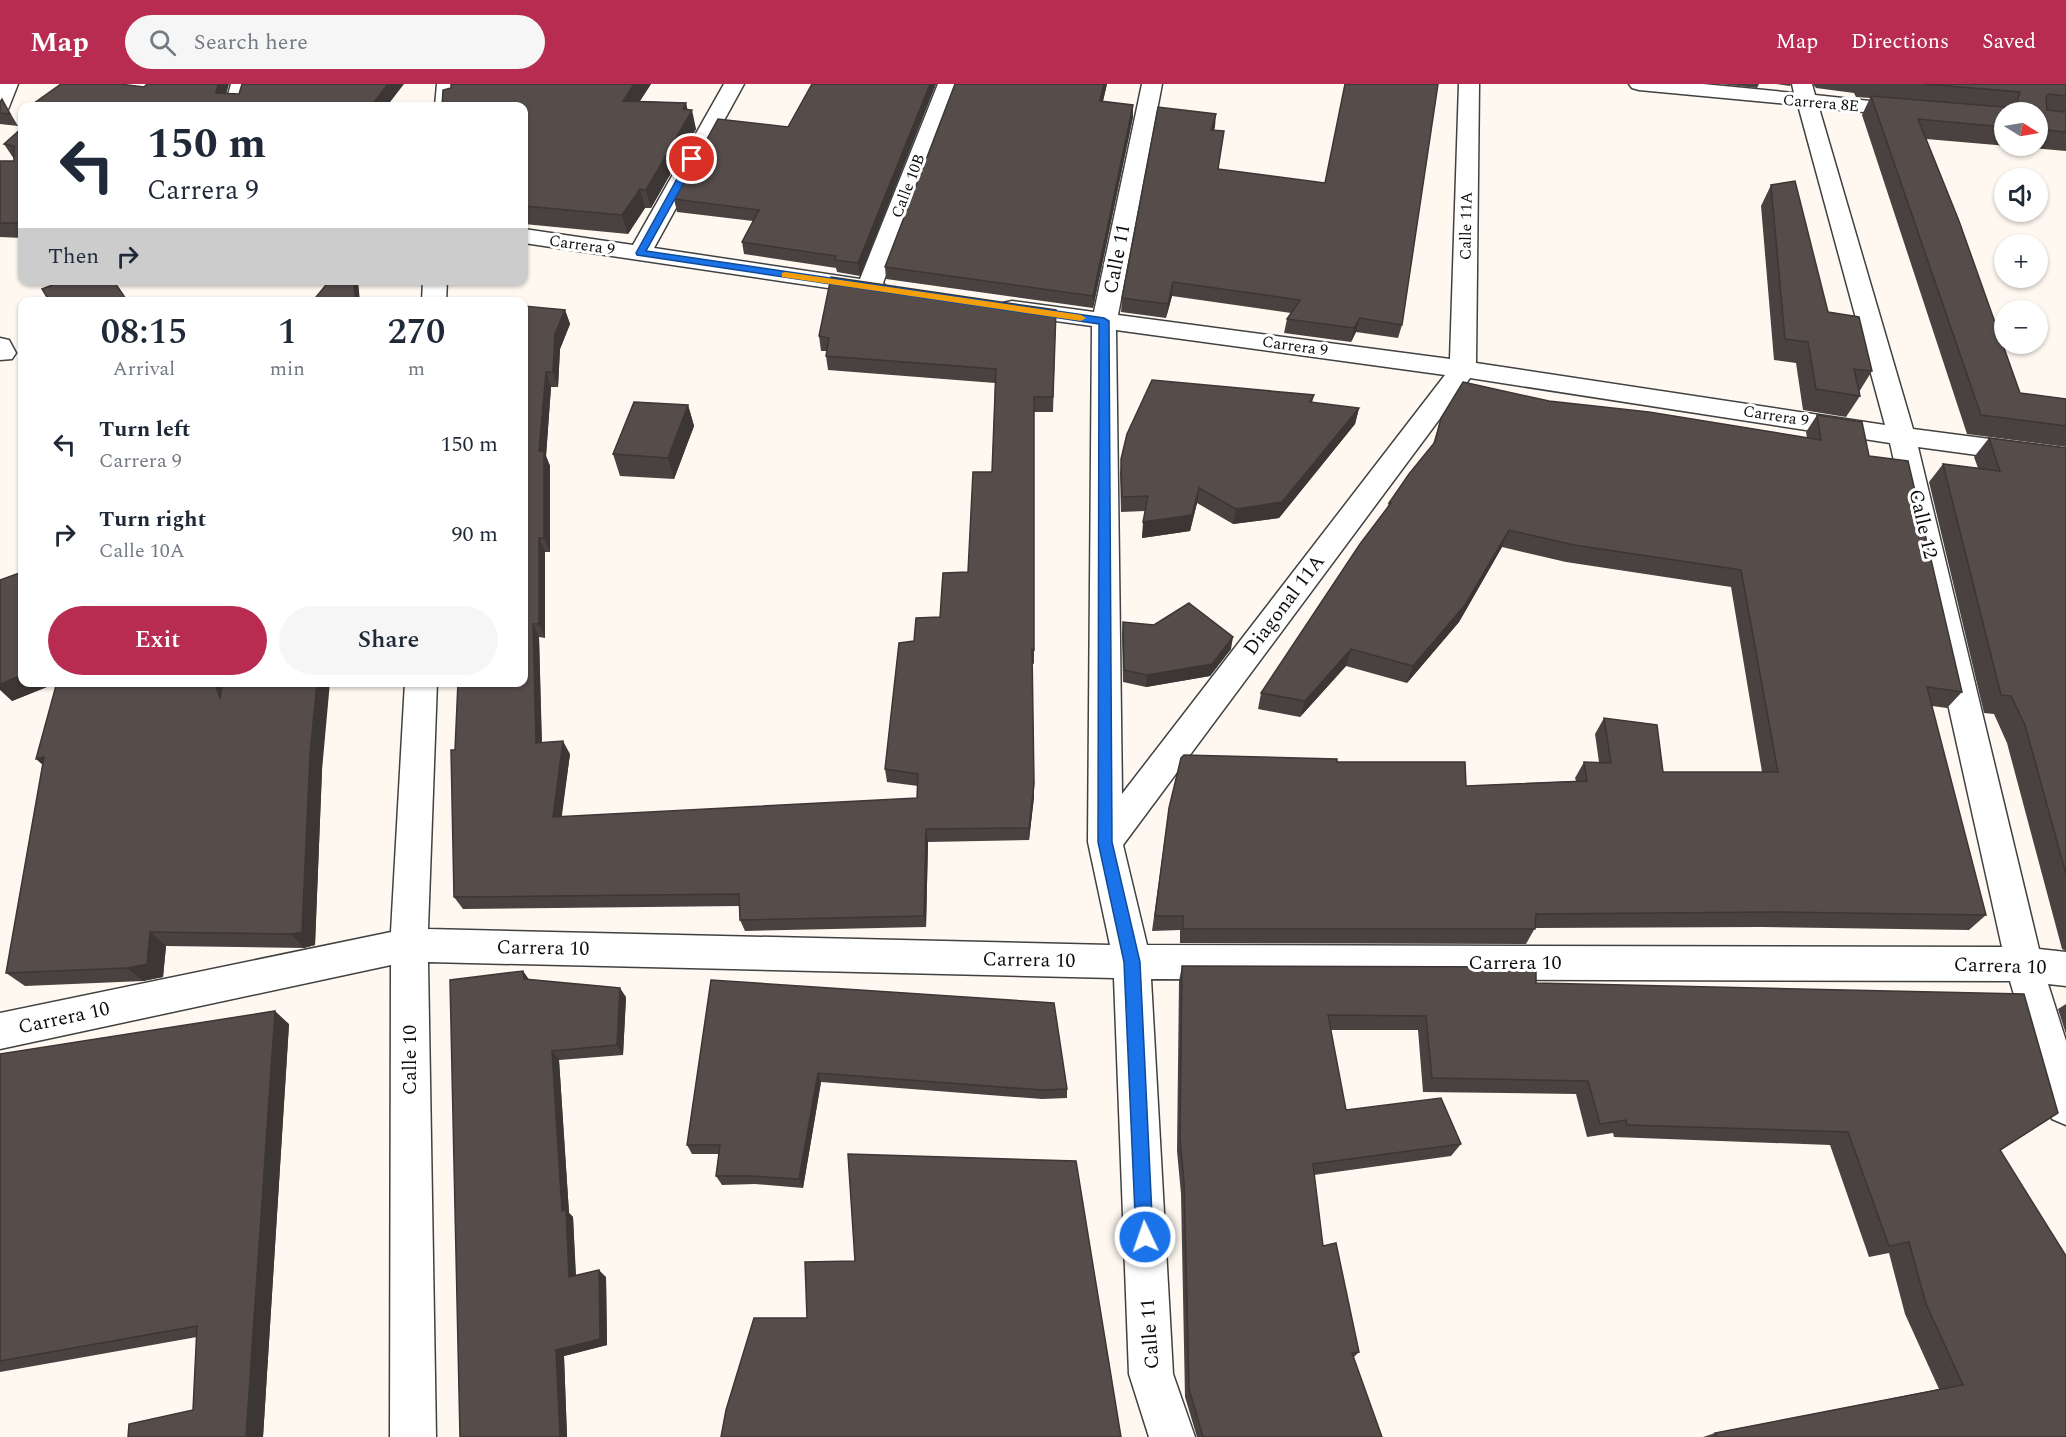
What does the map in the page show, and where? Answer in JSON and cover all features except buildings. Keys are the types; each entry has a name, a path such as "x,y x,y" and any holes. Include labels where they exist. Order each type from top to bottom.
{"street":[{"path":"0,108 8,84"},
{"path":"236,102 241,84"},
{"path":"446,102 447,84"},
{"path":"640,253 734,84"},
{"name":"Calle 10B","path":"869,287 948,84"},
{"name":"Calle 11","path":"1152,84 1104,321 1105,842 1132,962 1151,1374 1172,1437"},
{"name":"Calle 11A","path":"1463,369 1469,84"},
{"name":"Carrera 8E","path":"1639,84 1805,93 1923,112"},
{"name":"Calle 12","path":"1805,93 1902,436 2024,964 2066,1106"},
{"name":"Carrera 9","path":"528,237 904,292"},
{"name":"Carrera 9","path":"986,304 1463,369 1902,436 2066,458"},
{"name":"Diagonal 11A","path":"1105,842 1463,369"},
{"name":"Calle 10","path":"412,1437 409,945 421,687"},
{"name":"Carrera 10","path":"0,1031 409,945 1132,962 2024,964 2066,969"}],"slow traffic":[{"path":"785,275 1081,318"}],"route":[{"path":"692,159 640,253 1104,321 1105,842 1132,962 1145,1237"}]}
